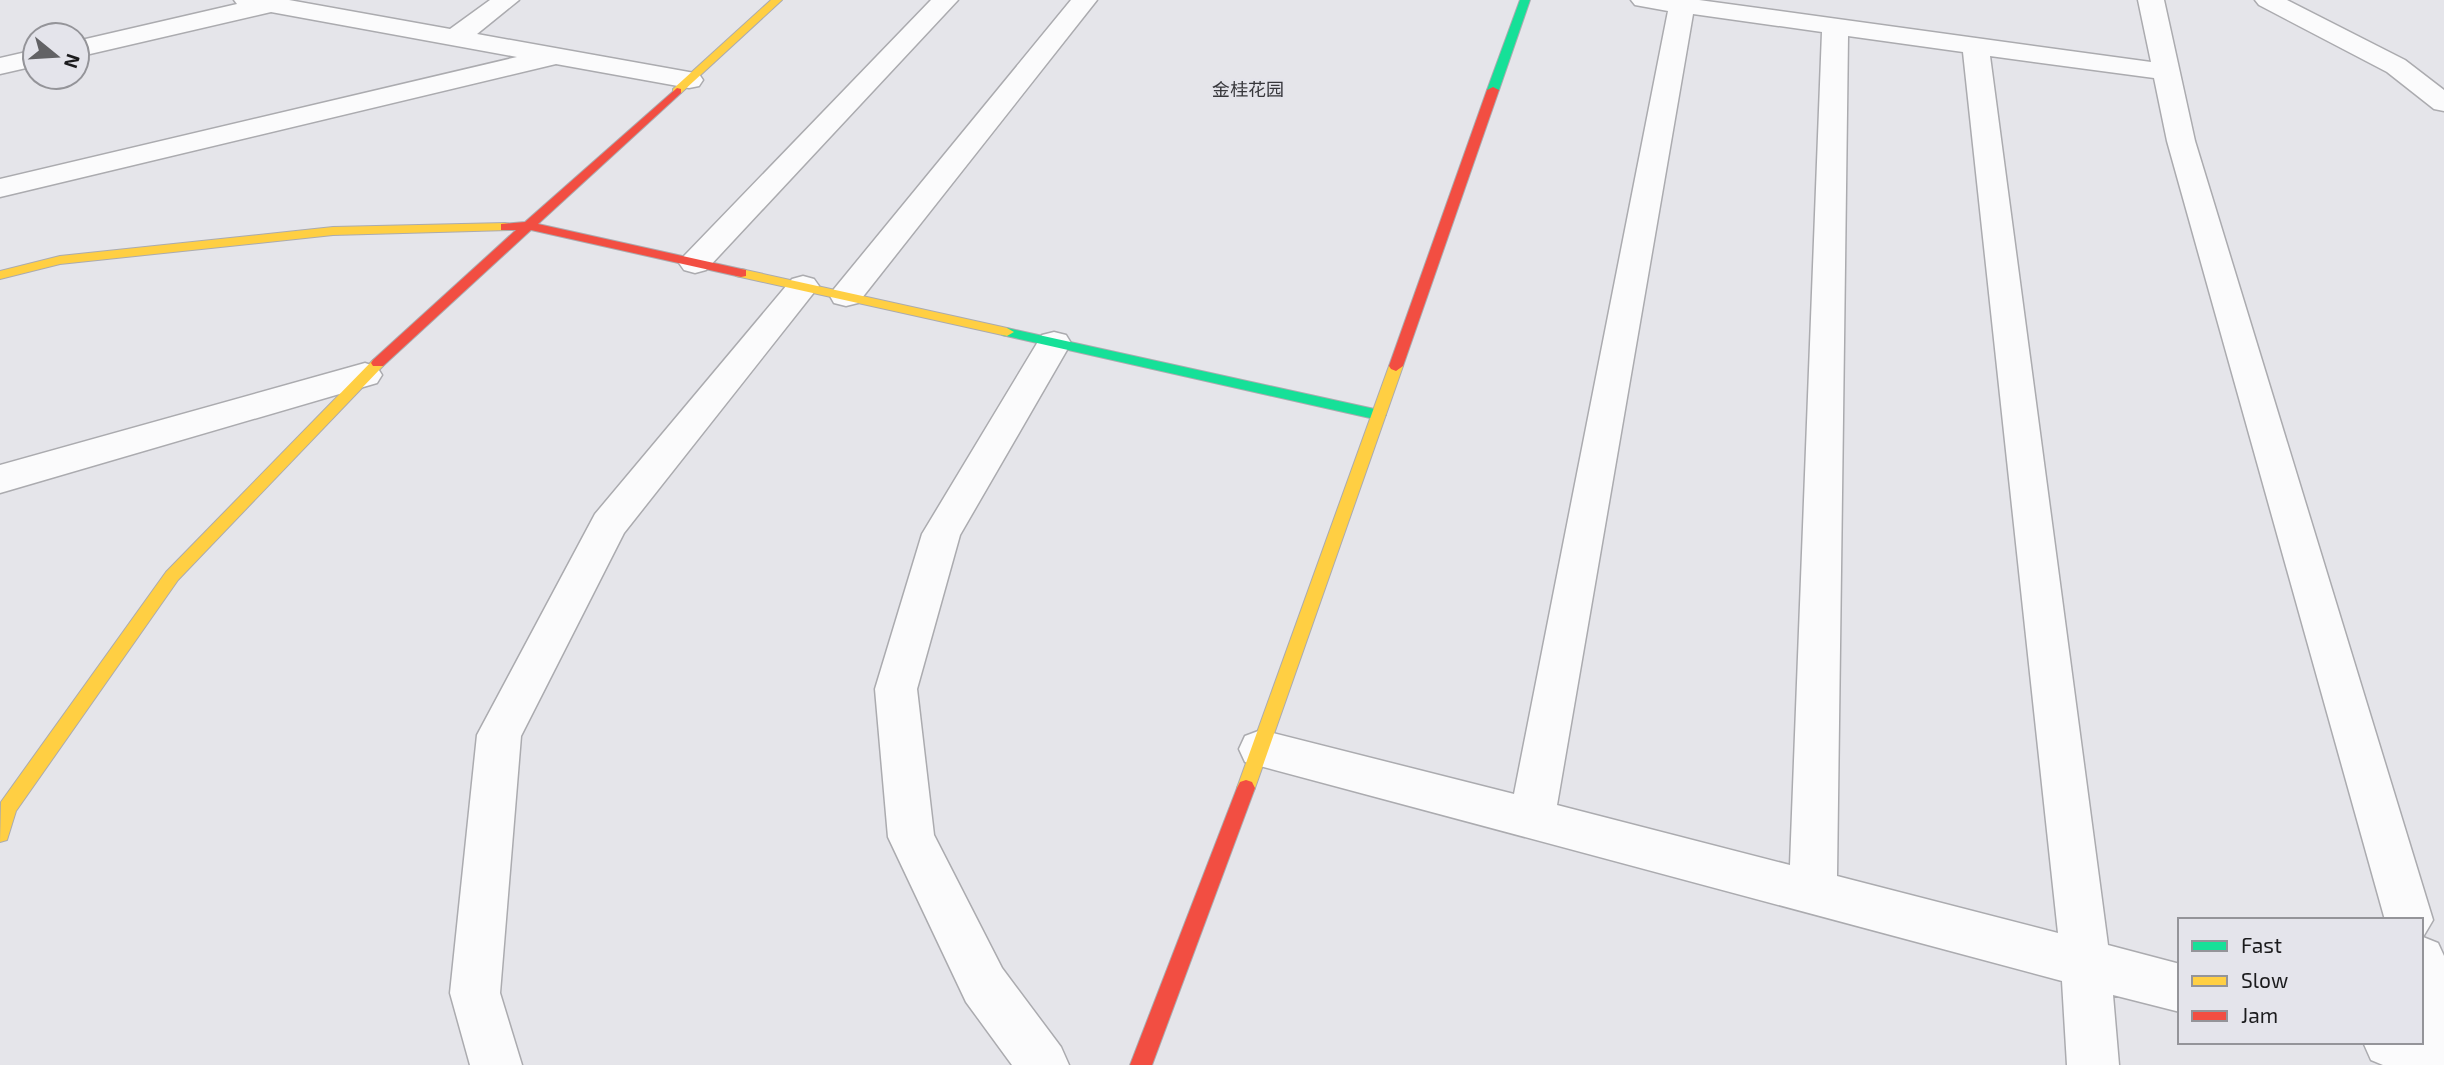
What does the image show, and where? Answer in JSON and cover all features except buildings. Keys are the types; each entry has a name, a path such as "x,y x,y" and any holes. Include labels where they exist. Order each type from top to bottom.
{"street":[{"path":"247,0 277,2 455,38 689,80"},
{"path":"455,38 506,0"},
{"path":"0,834 8,808 172,576 365,375 777,0"},
{"path":"695,263 945,0"},
{"path":"846,296 1084,0"},
{"path":"1141,1065 1261,749 1525,0"},
{"path":"1644,0 2166,72"},
{"path":"2151,0 2181,141 2408,918"},
{"path":"2268,0 2396,66 2444,103"},
{"path":"91,46 277,2"},
{"path":"1532,820 1682,5"},
{"path":"1813,892 1835,26"},
{"path":"1976,46 2086,963 2093,1065"},
{"path":"0,188 555,56"},
{"path":"0,66 21,61"},
{"path":"0,275 60,260 333,231 529,226 1379,415"},
{"path":"496,1065 475,993 499,735 610,524 803,286"},
{"path":"1043,1065 984,985 911,837 895,689 940,534 1054,343"},
{"path":"0,479 365,375"},
{"path":"1261,749 2178,987"},
{"path":"2423,967 2444,1038"},
{"path":"2397,1044 2444,1056"}],"traffic: fast":[{"path":"1493,90 1525,0"},
{"path":"1007,332 1379,415"}],"traffic: slow":[{"path":"677,91 777,0"},
{"path":"0,275 60,260 333,231 505,227"},
{"path":"741,273 1007,332"},
{"path":"0,834 8,808 172,576 378,363"},
{"path":"1246,788 1396,366"}],"traffic: jam":[{"path":"1396,366 1493,90"},
{"path":"378,363 677,91"},
{"path":"505,227 529,226 741,273"},
{"path":"1141,1065 1246,788"}],"district":[{"name":"金桂花园","path":"1248,89"}]}
